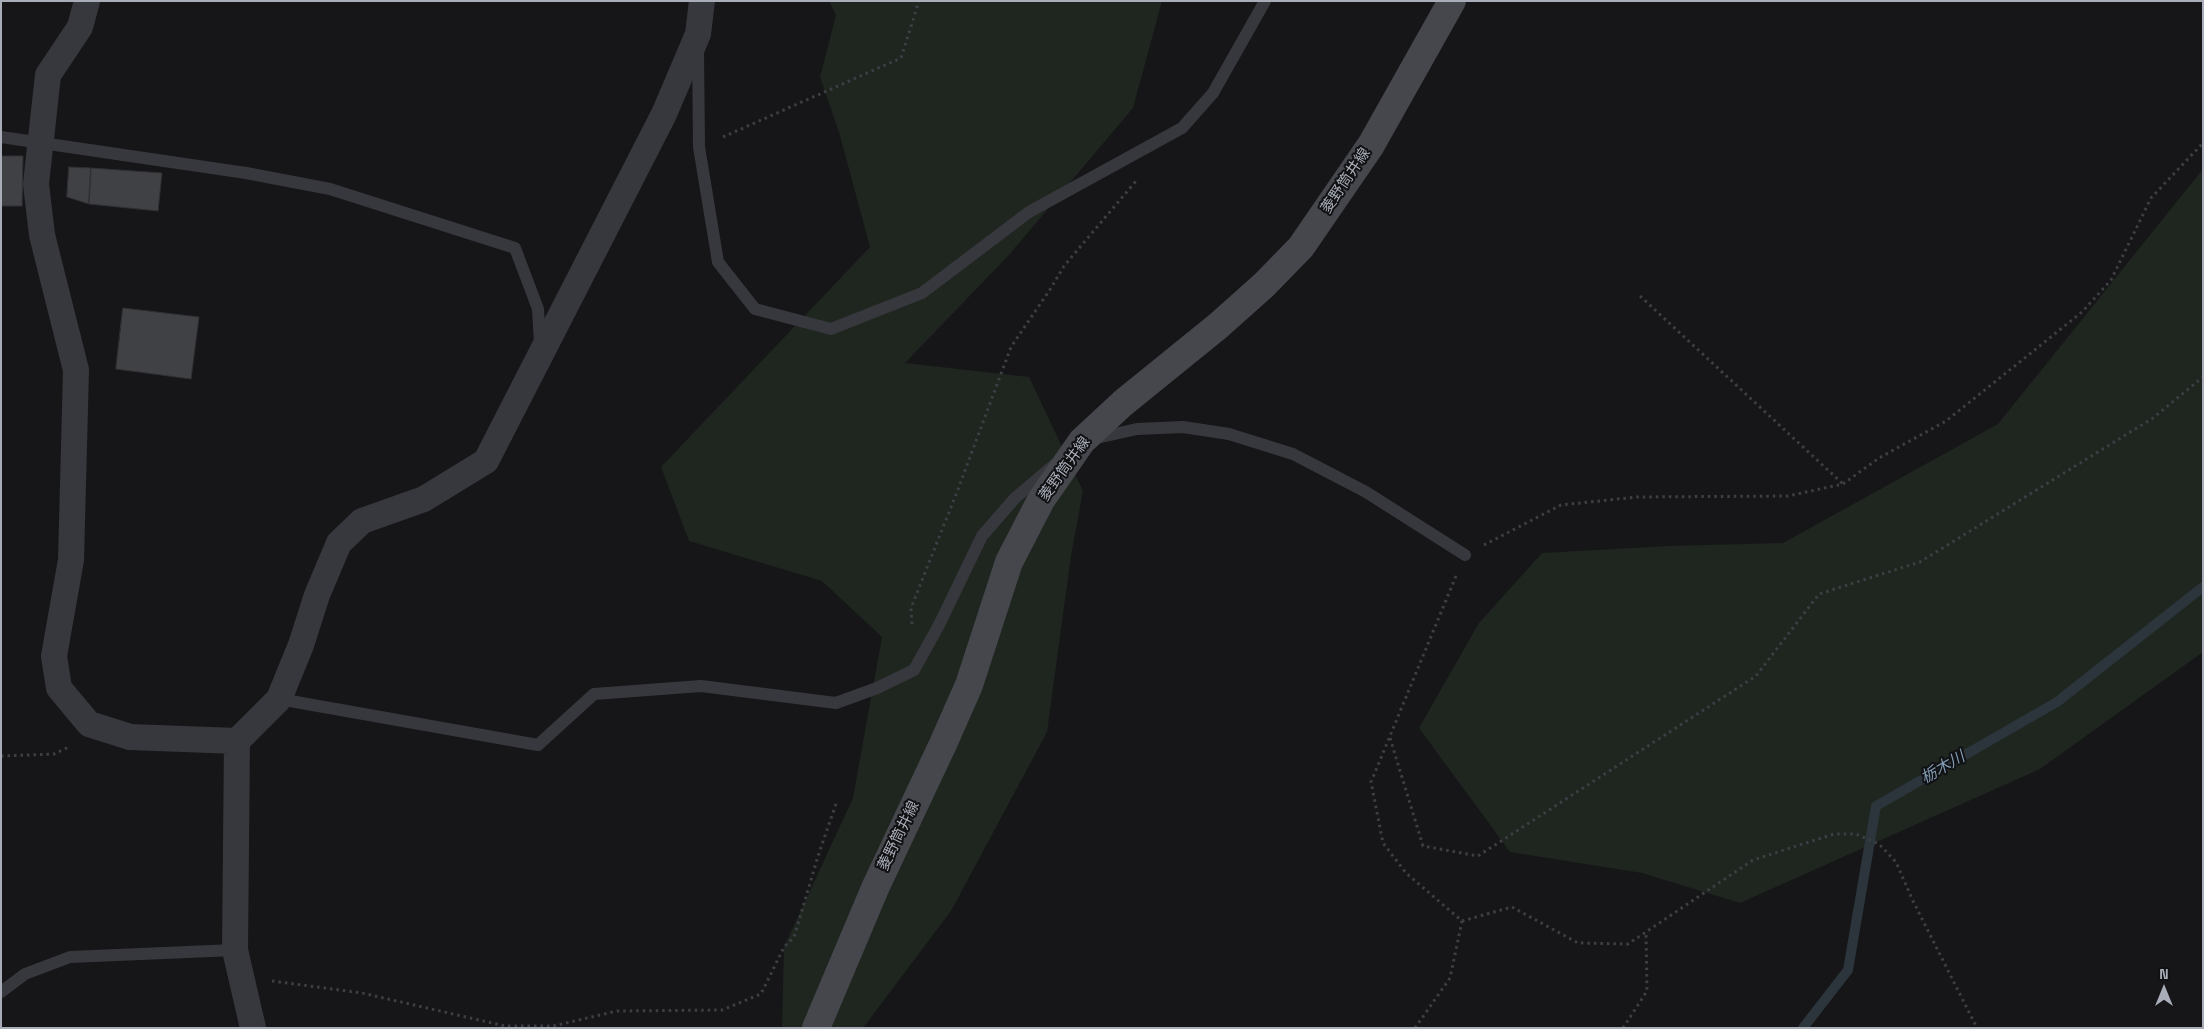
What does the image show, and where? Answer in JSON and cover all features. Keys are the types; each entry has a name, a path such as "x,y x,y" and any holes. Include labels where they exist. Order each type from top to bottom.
{"main road":[{"name":"菱野筒井線","path":"816,1028 876,886 969,685 1009,562 1041,500 1082,442 1124,403 1218,326 1264,284 1301,246 1371,145 1452,1"}],"street":[{"path":"88,1 80,27 48,75 36,184 42,236 76,370 71,560 54,656 59,688 89,724 130,737 237,741"},
{"path":"252,1028 235,950 237,741 279,699 301,645 316,595 339,543 362,521 424,499 486,461 664,114 698,34 702,1"}],"lane":[{"path":"698,34 699,147 718,262 754,309 831,329 922,293 1028,212 1182,128 1212,93 1265,1"},
{"path":"1,137 246,173 330,189 515,248 538,309 541,353"},
{"path":"279,699 538,745 594,694 701,686 836,703 877,688 914,670 939,625 982,536 1015,498 1082,442 1137,429 1183,427 1229,434 1293,454 1366,492 1465,555"},
{"path":"1,992 25,974 70,956 235,950"}],"path":[{"path":"699,147 901,58 919,1"},
{"path":"1462,921 1406,873 1383,843 1371,782 1465,555 1560,505 1637,497 1788,496 1843,484 1879,458 1946,421 2082,312 2111,280 2151,198 2203,143"},
{"path":"914,670 911,608 1011,347 1064,266 1139,179"},
{"path":"1640,296 1843,484"},
{"path":"1390,737 1423,846 1478,856 1756,676 1819,594 1920,562 2153,418 2203,377"},
{"path":"1,756 54,754 105,728"},
{"path":"242,976 362,993 505,1026 553,1026 617,1010 722,1010 761,994 784,947 794,937 836,804"},
{"path":"1462,921 1512,907 1578,943 1628,944 1754,860 1834,834 1856,834 1879,844 1896,862 1913,902 1977,1028"},
{"path":"1414,1028 1450,978 1462,921"},
{"path":"1623,1028 1646,991 1646,932"}],"shaded area":[{"path":"829,1 1162,1 1133,108 1008,256 905,363 1029,377 1083,491 1071,556 1047,732 951,911 863,1028 782,1028 784,947 853,798 882,637 822,581 689,541 661,467 870,247 839,132 820,77 836,15"},
{"path":"2203,169 2203,652 2040,769 1740,903 1642,873 1510,852 1419,728 1479,623 1542,553 1668,546 1783,543 1998,424"}],"building":[{"path":"1,156 23,156 22,206 1,206"},
{"path":"69,167 91,168 89,204 67,197"},
{"path":"91,168 162,173 158,211 89,204"},
{"path":"123,308 199,317 191,379 116,369"}],"waterway":[{"name":"栃木川","path":"1803,1028 1848,970 1876,806 2057,702 2203,587"}]}
